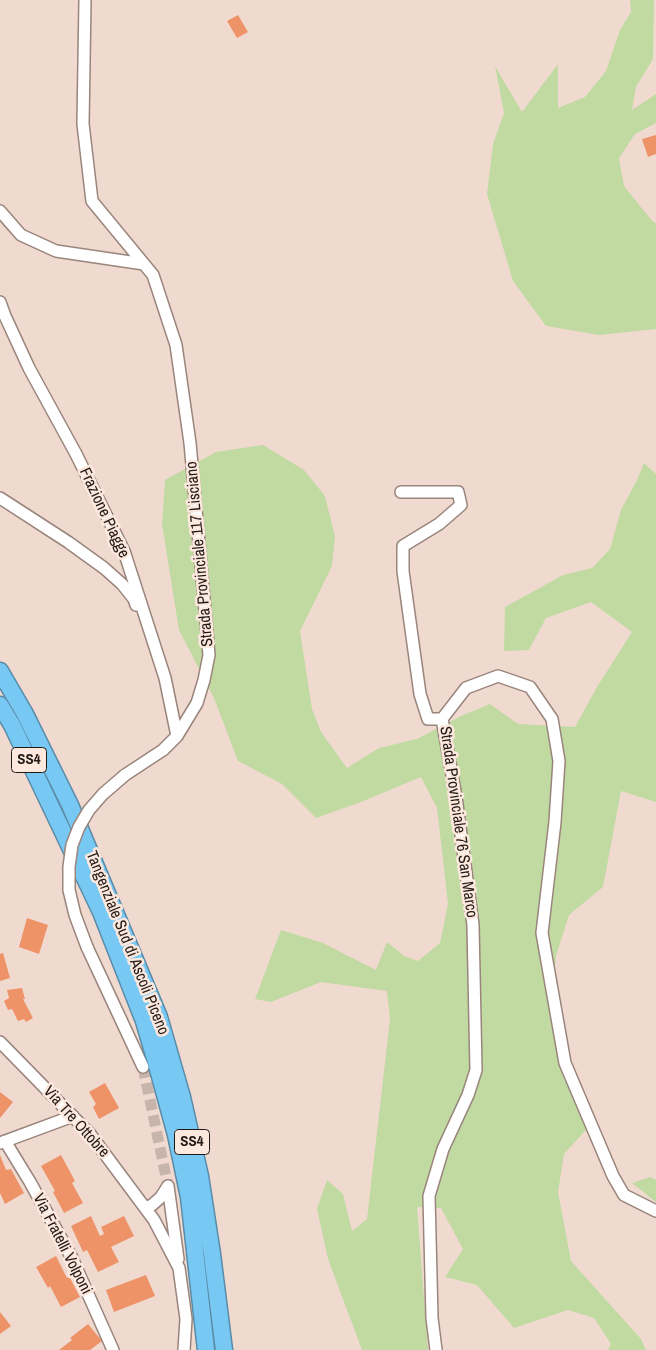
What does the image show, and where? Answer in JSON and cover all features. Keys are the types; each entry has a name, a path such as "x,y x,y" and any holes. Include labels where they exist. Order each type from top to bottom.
{"highway":[{"name":"Tangenziale Sud di Ascoli Piceno","path":"0,671 25,714 70,805 159,1017 182,1097 200,1176 224,1350"},
{"name":"Tangenziale Sud di Ascoli Piceno","path":"0,705 12,725 101,912 144,1021 176,1135 189,1198 206,1350"}],"street":[{"name":"Strada Provinciale 117 Lisciano","path":"86,0 83,124 92,201 153,276 176,345 190,443 209,655 197,703 177,736 163,750 124,775 103,794 89,810 79,827 72,845 69,867 69,890 75,915 104,986 143,1067"},
{"path":"0,211 21,235 56,252 144,264"},
{"name":"Frazione Piagge","path":"0,302 29,368 76,454 124,551 165,678 177,736"},
{"path":"402,492 458,492 461,505 439,524 403,546 403,571 420,694 428,719 442,719"},
{"path":"0,498 68,542 104,568 122,584 134,599 151,636"},
{"name":"Strada Provinciale 76 San Marco","path":"436,1350 432,1318 429,1196 443,1149 468,1095 476,1070 473,925 456,797 442,719 466,688 498,676 530,687 552,719 559,761 555,822 542,933 565,1063 613,1176 624,1195 656,1211"},
{"name":"Via Tre Ottobre","path":"0,1042 90,1134 145,1208"},
{"path":"3,1142 73,1116"},
{"name":"Via Fratelli Volponi","path":"3,1142 30,1182 72,1258 113,1350"},
{"path":"179,1268 154,1220 145,1208 161,1197 168,1186 186,1319 184,1350"},
{"path":"154,1220 166,1213 171,1207"}],"green space":[{"path":"630,0 654,0 653,59 636,87 632,110 656,94 656,123 635,134 619,158 624,186 653,222 656,223 656,329 599,335 546,326 513,281 487,194 493,144 504,113 495,66 522,112 558,64 558,108 585,97 606,71 620,30 631,12"},
{"path":"263,445 304,470 325,496 335,537 332,566 300,631 312,709 321,732 347,768 379,748 417,739 461,716 490,704 518,724 575,727 597,687 632,632 591,602 546,618 529,650 504,651 505,607 563,575 592,568 610,549 621,510 644,463 656,474 656,802 621,791 603,887 569,915 556,956 549,1015 595,1120 564,1154 558,1192 571,1261 641,1339 646,1350 608,1350 611,1344 594,1318 568,1310 514,1328 477,1285 445,1277 463,1249 441,1208 417,1207 428,1350 362,1350 328,1259 317,1209 327,1180 343,1194 352,1231 367,1219 390,1019 387,991 321,982 271,1002 255,999 281,930 323,943 376,970 387,942 404,956 418,961 440,943 448,904 437,808 421,777 316,818 282,784 238,761 214,698 179,630 162,524 165,480 216,452"},
{"path":"650,1177 656,1180 656,1202 632,1183"}],"building":[{"path":"238,15 248,32 237,38 227,21"},
{"path":"656,135 656,154 648,157 642,139"},
{"path":"27,918 48,925 39,954 19,947"},
{"path":"3,953 10,978 0,981 0,954"},
{"path":"22,988 25,999 23,999 33,1018 26,1022 24,1019 18,1021 12,1009 8,1010 4,1001 9,998 7,990"},
{"path":"105,1083 119,1108 99,1119 93,1107 96,1104 89,1092"},
{"path":"0,1092 13,1102 0,1118"},
{"path":"0,1155 6,1170 11,1169 24,1193 5,1204 0,1193"},
{"path":"61,1155 75,1181 72,1183 83,1203 64,1213 53,1192 55,1191 41,1166"},
{"path":"91,1216 100,1236 104,1234 101,1227 124,1216 134,1236 111,1247 119,1262 98,1272 87,1250 83,1252 71,1226"},
{"path":"56,1256 67,1278 69,1276 80,1297 61,1307 50,1286 48,1288 36,1267"},
{"path":"146,1275 155,1296 114,1312 106,1290"},
{"path":"0,1312 11,1326 0,1334"},
{"path":"88,1324 102,1341 90,1350 59,1350 72,1340 70,1338"}],"tunnel":[{"path":"143,1067 168,1186"}]}
